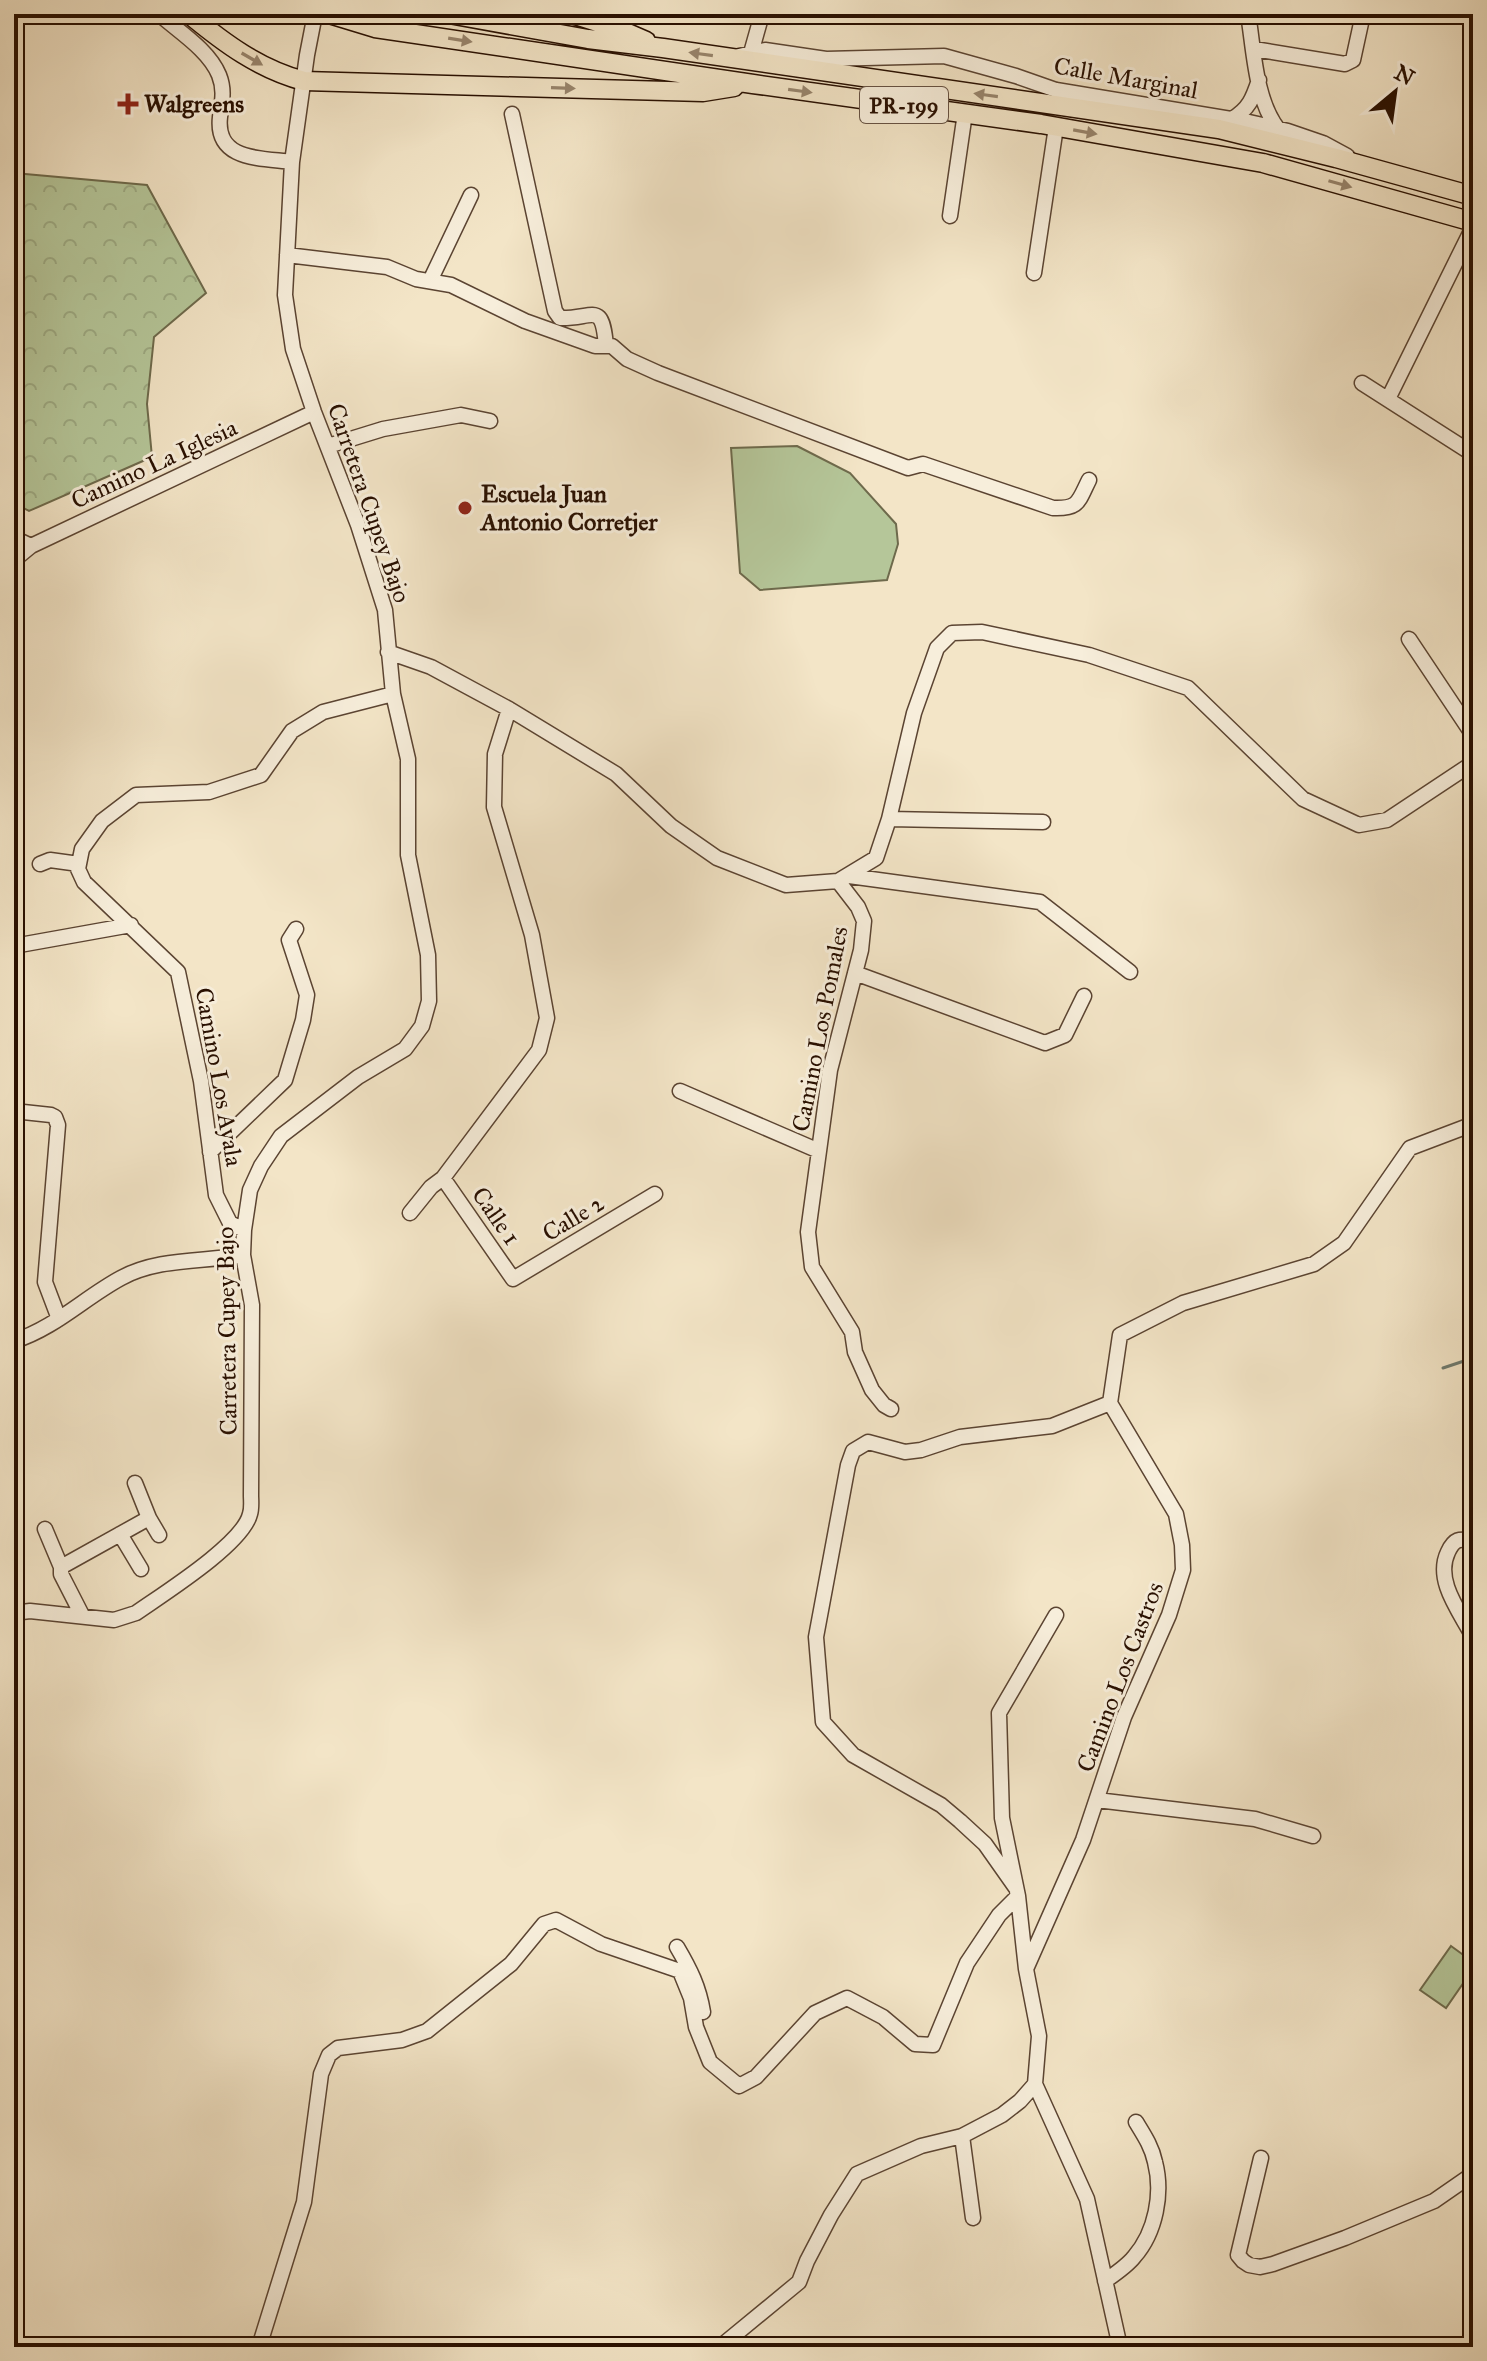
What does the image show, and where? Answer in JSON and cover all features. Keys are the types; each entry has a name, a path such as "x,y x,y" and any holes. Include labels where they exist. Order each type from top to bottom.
{"main road":[{"path":"189,14 226,44 277,74 304,81 703,92 753,84"},
{"name":"PR-199","path":"329,14 375,28 965,113 1263,163 1473,224"},
{"name":"PR-199","path":"449,14 588,39 1219,129 1473,196"},
{"path":"572,14 663,48"}],"street":[{"path":"159,14 210,60 219,74 224,92 219,131 226,145 253,157 292,162"},
{"name":"Carretera Cupey Bajo","path":"14,1613 30,1611 114,1620 136,1613 233,1539 250,1513 252,1305 243,1255 250,1190 261,1166 281,1136 358,1077 405,1049 422,1026 429,1001 428,955 408,855 408,759 393,694 385,610 358,525 293,349 285,295 292,162 315,14"},
{"path":"751,53 762,14"},
{"path":"1248,14 1259,79 1272,120 1278,129"},
{"path":"1254,49 1345,64 1353,60 1363,14"},
{"name":"Calle Marginal","path":"731,58 765,50 826,59 944,56 1056,90 1278,129 1323,143 1365,166"},
{"path":"1232,119 1244,112 1254,96 1259,79"},
{"path":"950,216 965,113"},
{"path":"512,114 555,311 560,318 588,314 601,318 606,346"},
{"path":"1034,273 1056,127"},
{"path":"430,281 471,195"},
{"path":"1388,399 1473,224"},
{"path":"287,255 387,267 416,279 451,285 525,321 595,346 612,346 627,359 658,373 908,468 923,464 1053,508 1069,509 1079,502 1089,480"},
{"path":"1362,383 1473,454"},
{"name":"Camino La Iglesia","path":"14,560 31,546 314,412"},
{"path":"328,446 383,429 461,415 490,421"},
{"path":"14,538 31,546"},
{"path":"844,878 876,858 889,819 914,713 937,648 952,633 982,632 1089,655 1188,688 1303,799 1359,825 1387,820 1473,763"},
{"path":"1409,639 1473,735"},
{"path":"388,652 431,667 509,709 616,774 671,826 717,858 786,885 844,878 1040,902 1130,972"},
{"path":"40,864 50,860 79,864 82,849 102,821 136,795 209,792 261,775 292,731 323,712 393,694"},
{"path":"410,1213 431,1187 443,1178 539,1050 547,1018 532,935 494,807 495,754 509,709"},
{"path":"889,819 1043,822"},
{"name":"Camino Los Ayala","path":"79,864 84,882 178,972 201,1081 216,1195 230,1223 244,1230"},
{"name":"Camino Los Pomales","path":"844,878 864,921 861,950 830,1070 808,1232 812,1267 852,1332 855,1352 872,1390 891,1409"},
{"path":"14,946 131,925"},
{"path":"210,1152 285,1080 307,995 289,940 296,929"},
{"path":"855,973 1045,1043 1065,1035 1084,996"},
{"path":"680,1091 819,1151"},
{"path":"14,1111 51,1115 58,1125 45,1282 59,1319"},
{"path":"1017,1892 985,1844 960,1821 941,1805 853,1755 823,1722 816,1637 853,1451 868,1442 905,1452 921,1450 960,1437 1052,1426 1110,1403 1120,1335 1183,1303 1314,1264 1344,1243 1410,1148 1468,1126 1473,1127"},
{"name":"Calle 1","path":"443,1178 513,1279"},
{"name":"Calle 2","path":"513,1279 655,1194"},
{"path":"14,1341 34,1335 122,1277 144,1268 243,1255"},
{"name":"Camino Los Castros","path":"1026,1969 1083,1840 1124,1717 1169,1615 1183,1570 1176,1514 1110,1403"},
{"path":"135,1483 159,1535"},
{"path":"61,1567 149,1518"},
{"path":"45,1529 61,1574 82,1615"},
{"path":"120,1534 141,1569"},
{"path":"1473,1541 1460,1538 1453,1542 1445,1558 1444,1569 1450,1594 1473,1637"},
{"path":"1056,1615 999,1713 1002,1818 1017,1892 1026,1969 1039,2036 1035,2084 1087,2199 1120,2347"},
{"path":"1097,1800 1255,1819 1313,1836"},
{"path":"259,2347 304,2202 321,2074 329,2055 338,2048 402,2040 427,2031 511,1964 544,1924 556,1920 601,1944 680,1971 710,2062 739,2086 756,2077 815,2013 847,1998 883,2017 915,2044 933,2045 967,1963 1017,1892"},
{"path":"677,1947 693,1972 700,1994 704,2049"},
{"path":"720,2347 799,2282 831,2215 857,2174 921,2146 962,2136 1002,2115 1035,2084"},
{"path":"1105,2281 1134,2258 1155,2218 1156,2162 1136,2122"},
{"path":"962,2136 973,2218"},
{"path":"1261,2158 1238,2255 1243,2261 1260,2267 1345,2238 1434,2201 1473,2174"}],"green space":[{"path":"14,173 147,185 206,293 154,337 147,404 152,457 29,511 14,503"},
{"path":"797,446 850,473 896,524 898,544 887,580 760,590 740,573 731,448"},
{"path":"1451,1946 1473,1962 1473,1969 1446,2008 1420,1990"}],"waterway":[{"path":"1443,1368 1473,1358"}],"place":[{"name":"Walgreens","path":"128,104"},
{"name":"Escuela Juan Antonio Corretjer","path":"465,508"}]}
